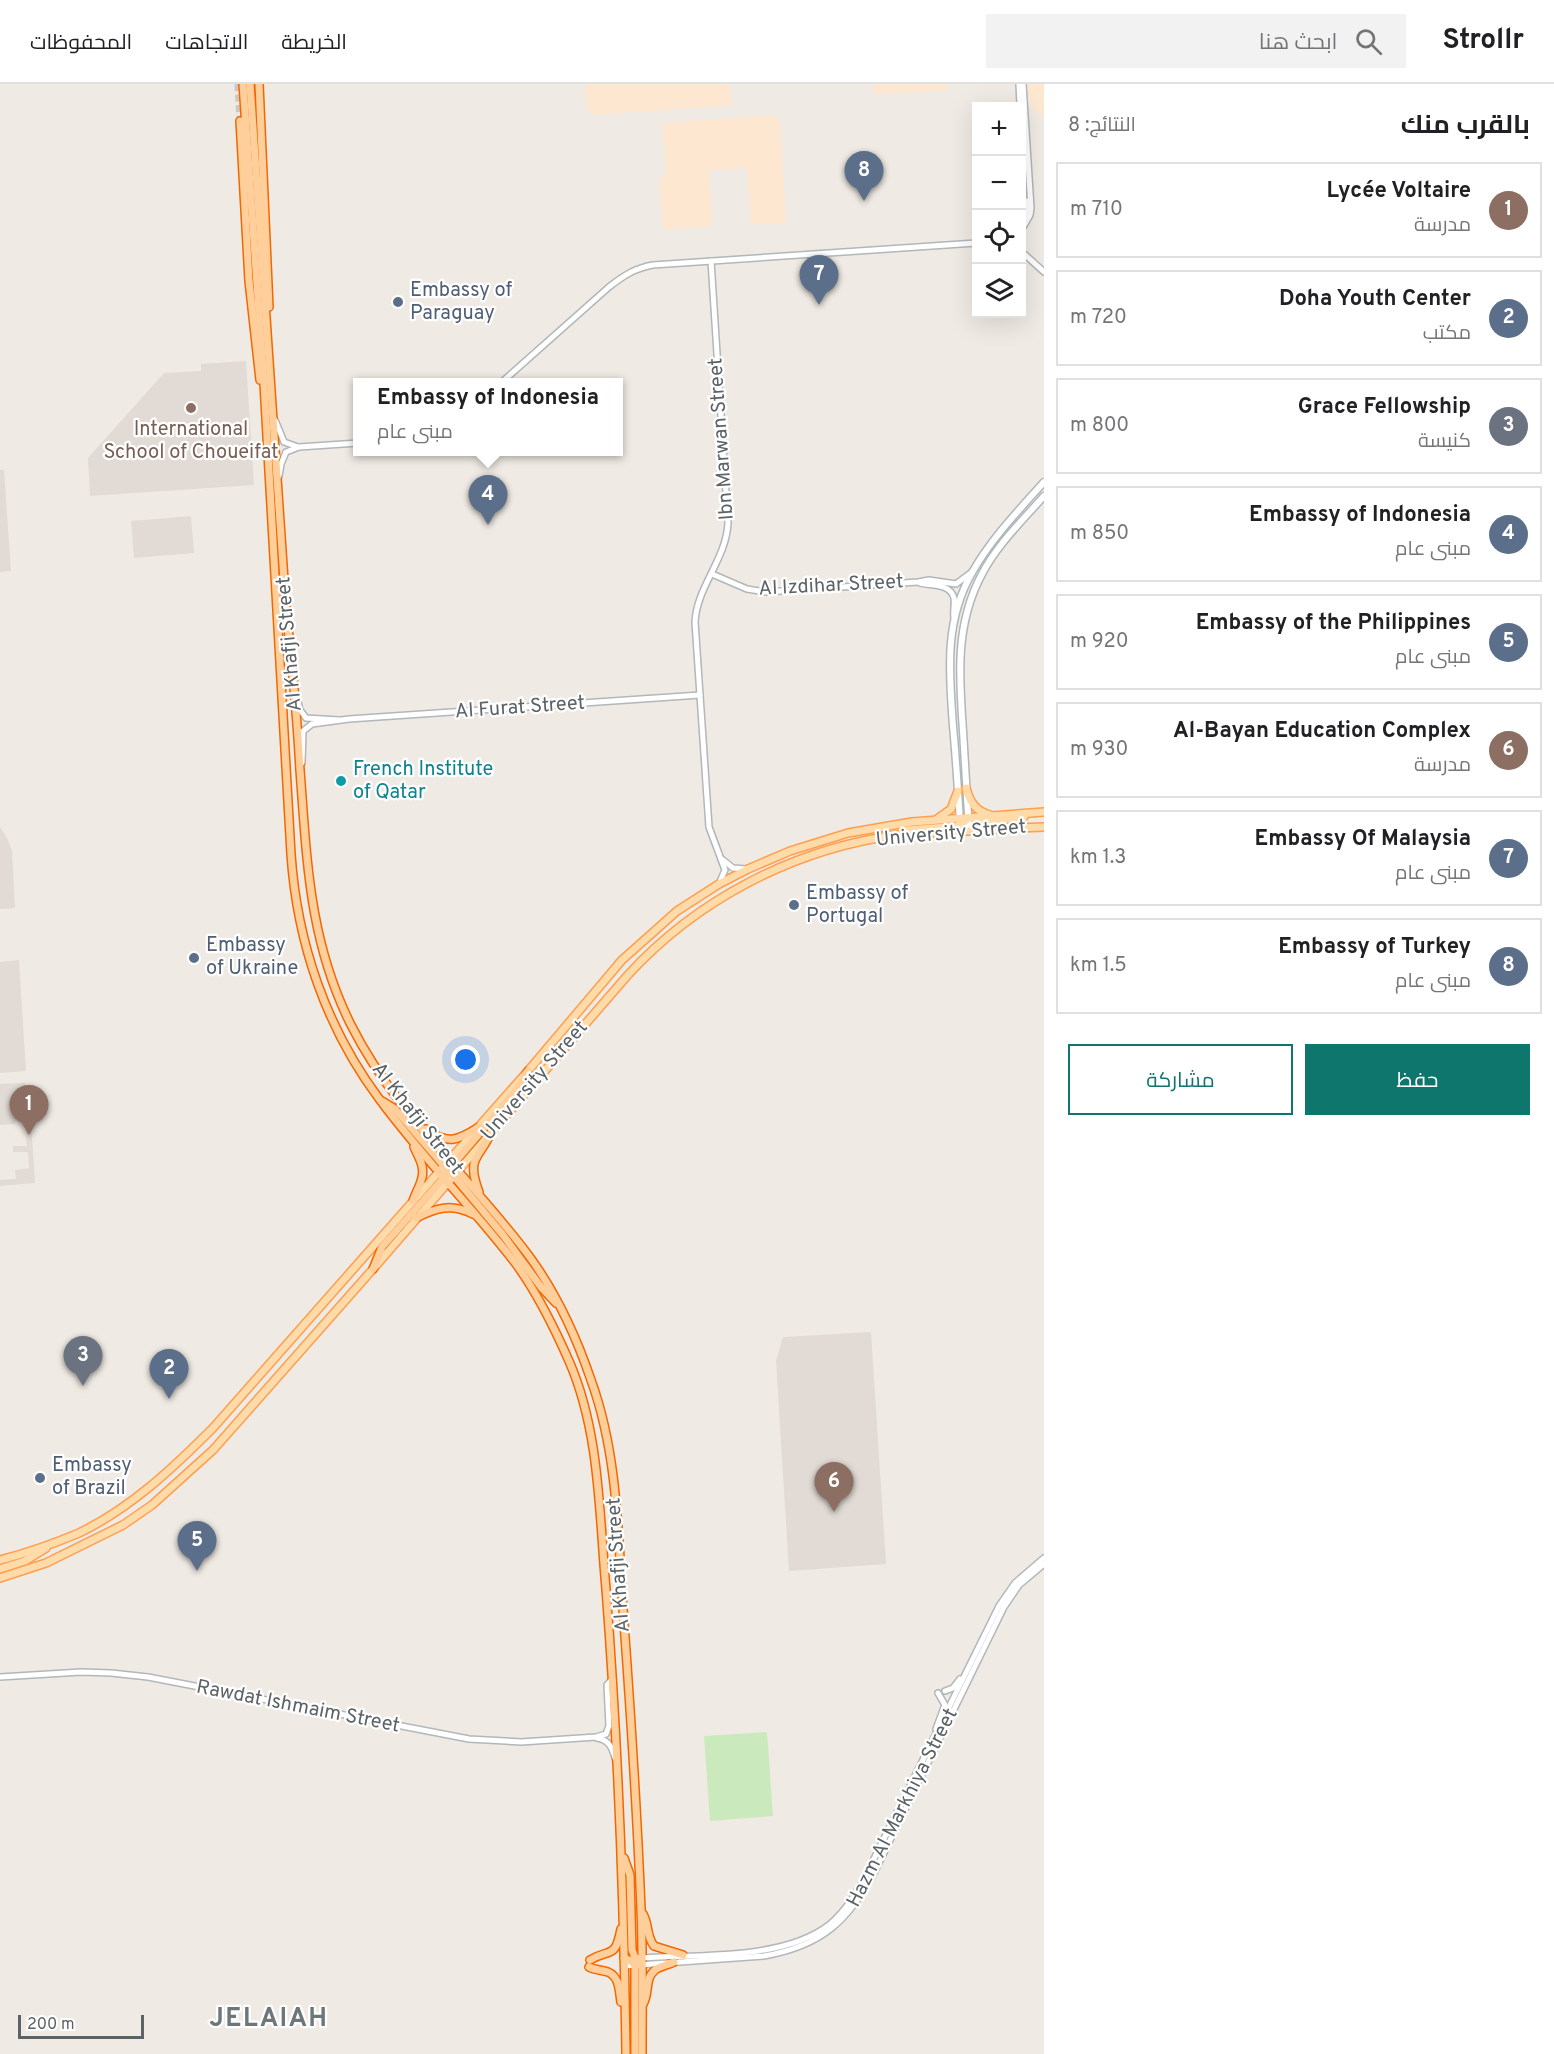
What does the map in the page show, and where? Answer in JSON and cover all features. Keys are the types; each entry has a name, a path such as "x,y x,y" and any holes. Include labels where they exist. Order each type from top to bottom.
{"highway":[{"name":"Al Khafji Street","path":"243,84 262,348 291,854 299,917 310,961 330,1014 348,1050 380,1100 413,1141 481,1198 531,1259 561,1307 593,1384 607,1438 612,1477 629,1691 642,1912 638,1961 642,2005 642,2054"},
{"name":"Al Khafji Street","path":"250,84 279,476 286,609 295,692 309,886 315,924 327,965 351,1025 372,1062 399,1103 416,1123 476,1216 517,1265 538,1298 560,1341 578,1388 592,1441 597,1471 612,1678 622,1856 626,2054"},
{"path":"259,84 270,300 268,339"},
{"path":"240,121 249,281 266,430"},
{"path":"373,1269 382,1247 518,1088 528,1071"},
{"path":"380,1100 394,1109 508,1241 545,1292 561,1307"},
{"path":"416,1123 436,1136 449,1140 460,1138 479,1126"},
{"path":"481,1198 475,1181 474,1164 477,1154 492,1130"},
{"path":"413,1141 423,1171 422,1180 413,1201"},
{"path":"416,1218 434,1209 446,1207 461,1209 476,1216"},
{"path":"622,1856 630,1875 632,1950 638,1961 635,2054"},
{"path":"642,1912 646,1918 649,1938 654,1946 683,1955"},
{"path":"624,1925 618,1945 614,1950 589,1964 614,1976 619,1984 621,2002 625,2008"},
{"path":"624,1962 638,1961"},
{"path":"642,2005 647,1996 652,1973 674,1962"}],"main road":[{"path":"960,825 950,672 950,646 954,618 972,572 993,542 1044,482"},
{"path":"969,831 959,672 960,641 965,617 974,590 987,566 1044,496"},
{"path":"966,788 977,810 996,816"},
{"path":"935,820 951,809 958,791"},
{"name":"University Street","path":"0,1560 80,1532 130,1502 180,1461 213,1428 413,1201 492,1130 645,957 681,927 741,886 807,857 900,834 960,825 968,818 1044,812"},
{"path":"979,830 980,823 1020,818 1032,813"},
{"name":"University Street","path":"0,1578 39,1565 108,1534 152,1505 213,1450 416,1218 479,1126 622,960 677,911 748,868 838,835 893,824 935,820 960,825 969,831 1044,826"},
{"path":"0,1569 32,1557 53,1543"}],"street":[{"path":"1020,102 1021,84"},
{"path":"1021,84 1031,208 1026,222"},
{"path":"1024,156 1028,206 1026,213"},
{"path":"506,378 570,320 625,275 647,266 972,243"},
{"path":"1026,256 1044,272"},
{"name":"Ibn Marwan Street","path":"711,261 728,524 725,545 701,593 696,612 709,827 722,859 724,873 719,884"},
{"path":"274,417 284,442 299,447 353,443"},
{"path":"279,476 284,455 299,447"},
{"name":"Al Izdihar Street","path":"712,574 747,589 766,592 929,580 956,584 972,572"},
{"name":"Al Izdihar Street","path":"918,582 949,590 954,599 954,618"},
{"name":"Al Furat Street","path":"295,692 300,710 306,718 340,720"},
{"name":"Al Furat Street","path":"300,770 305,729 312,724 340,720 700,695"},
{"path":"722,859 733,868 748,868"},
{"name":"Hazm Al Markhiya Street","path":"638,1961 784,1947 830,1924 844,1911 863,1881 1006,1594 1025,1573 1044,1558"},
{"name":"Hazm Al Markhiya Street","path":"638,1961 674,1962 764,1956 786,1952 804,1946 827,1933 849,1913 858,1902 875,1871 1004,1607 1019,1586 1044,1564"},
{"path":"945,1691 956,1684 969,1665"},
{"name":"Rawdat Ishmaim Street","path":"0,1677 81,1672 111,1673 148,1677 469,1739 521,1742 596,1737"},
{"path":"596,1737 606,1734 608,1730 607,1685 612,1678"},
{"path":"936,1733 945,1705 938,1694"},
{"path":"596,1737 610,1744 618,1768"}],"shaded area":[{"name":"International School of Choueifat","path":"246,361 254,485 90,496 88,458 164,373 201,371 201,364"},
{"path":"0,470 4,470 11,571 0,572"},
{"path":"191,516 194,553 134,558 131,521"},
{"path":"0,827 12,851 15,908 0,909"},
{"path":"19,960 26,1071 0,1073 0,962"},
{"path":"25,1083 30,1108 35,1183 0,1186 0,1180 16,1179 15,1170 29,1168 28,1152 13,1152 13,1146 27,1146 25,1120 15,1121 15,1124 0,1125 0,1084"},
{"path":"871,1332 886,1564 789,1571 776,1361 783,1337"}],"green space":[{"path":"767,1732 773,1816 710,1821 704,1736"}],"sand":[{"path":"585,84 730,84 732,105 595,115 587,108"},
{"path":"873,84 947,84 947,91 874,94"},
{"path":"1027,84 1044,84 1044,117 1032,108"},
{"path":"773,115 780,121 786,223 751,224 747,168 709,170 712,226 663,230 659,177 666,177 662,123"}],"tunnel":[{"path":"238,84 240,121"}],"place":[{"name":"Embassy of Turkey","path":"864,201"},
{"name":"Embassy of Paraguay","path":"398,302"},
{"name":"Embassy Of Malaysia","path":"819,305"},
{"name":"International School of Choueifat","path":"191,408"},
{"name":"Embassy of Indonesia","path":"488,525"},
{"name":"French Institute of Qatar","path":"341,781"},
{"name":"Embassy of Portugal","path":"794,905"},
{"name":"Embassy of Ukraine","path":"194,958"},
{"name":"Lycée Voltaire","path":"29,1135"},
{"name":"Grace Fellowship","path":"83,1386"},
{"name":"Doha Youth Center","path":"169,1399"},
{"name":"Embassy of Brazil","path":"40,1478"},
{"name":"Al-Bayan Education Complex","path":"834,1512"},
{"name":"Embassy of the Philippines","path":"197,1571"}],"district":[{"name":"JELAIAH","path":"269,2019"}]}
